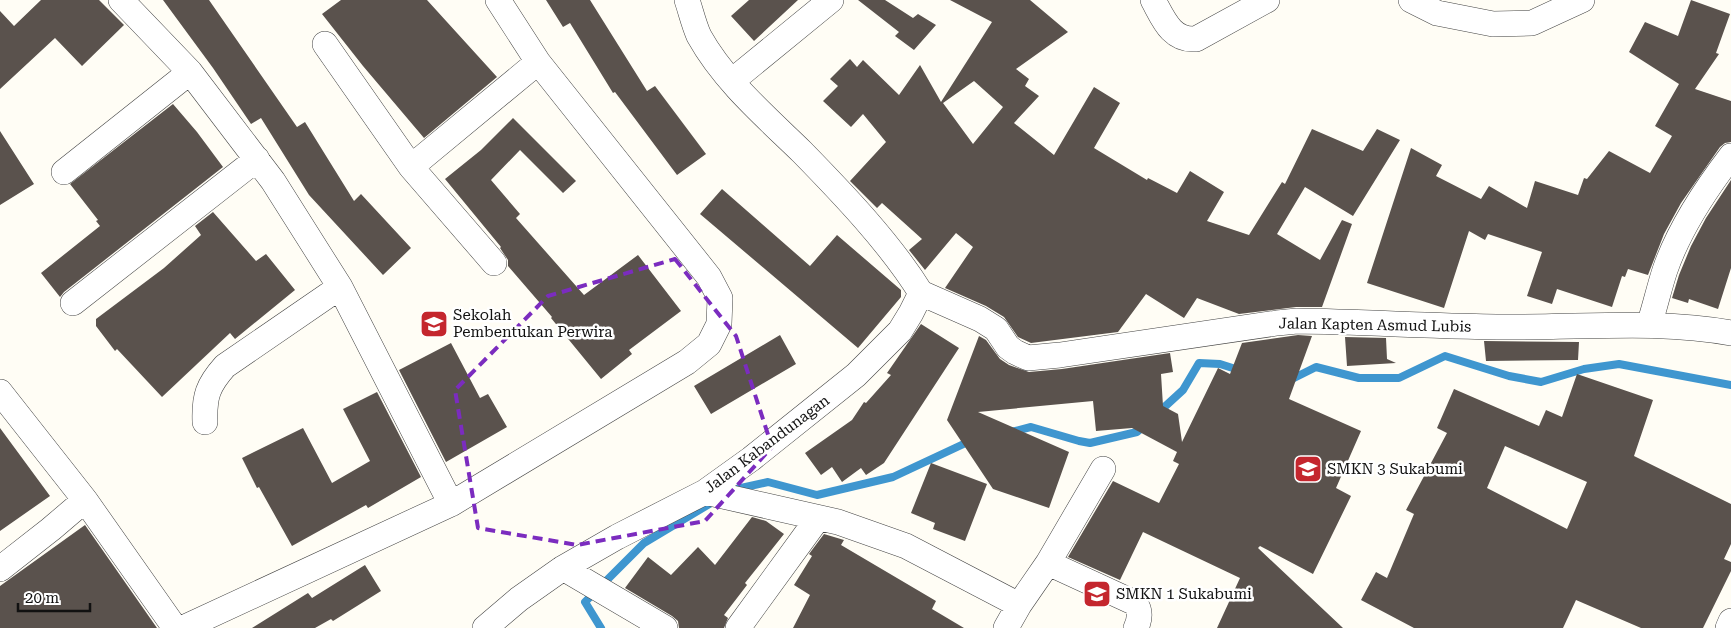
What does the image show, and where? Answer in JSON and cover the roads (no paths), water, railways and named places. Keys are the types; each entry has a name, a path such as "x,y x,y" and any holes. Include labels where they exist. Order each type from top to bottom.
{"street":[{"path":"121,0 190,72 273,181 340,287 451,504"},
{"path":"183,628 451,504 687,362 709,344 719,324 720,298 709,277 538,62 498,0"},
{"path":"686,0 699,35 732,81 750,102 802,152 851,204 908,273 921,294"},
{"path":"732,81 831,0"},
{"path":"1153,0 1170,30 1176,36 1188,40 1196,39 1267,0"},
{"path":"1411,0 1437,13 1493,24 1532,24 1582,0"},
{"path":"325,44 412,167 494,262"},
{"path":"412,167 538,62"},
{"path":"64,172 190,72"},
{"path":"1649,325 1666,268 1685,227 1711,182 1731,156"},
{"path":"73,303 257,160"},
{"path":"205,422 204,403 208,390 225,366 340,287"},
{"name":"Jalan Kapten Asmud Lubis","path":"921,294 988,324 996,329 1008,347 1028,358 1060,356 1277,322 1297,321 1518,327 1649,325 1696,327 1731,333"},
{"name":"Jalan Kabandunagan","path":"485,628 519,599 563,568 617,537 705,492 751,460 856,375 900,331 912,313 921,294"},
{"path":"0,392 84,500 176,628"},
{"path":"1006,628 1019,605 1048,563 1102,469"},
{"path":"705,492 838,522 906,546 1019,605"},
{"path":"0,569 84,500"},
{"path":"738,628 818,518"},
{"path":"1048,563 1135,603 1139,609 1139,621 1136,628"},
{"path":"563,568 665,628"},
{"path":"1728,628 1731,621"}],"waterway":[{"path":"1290,380 1316,367 1359,378 1399,378 1445,356 1509,376 1541,382 1584,369 1619,364 1731,385"},
{"path":"1159,412 1183,390 1199,363 1220,364 1242,371"},
{"path":"1011,432 1031,427 1090,443 1137,432 1145,425"},
{"path":"732,490 768,482 817,495 893,477 970,441"},
{"path":"601,628 585,602 644,543 716,500"}],"place":[{"name":"Sekolah Pembentukan Perwira","path":"434,324"},
{"name":"SMKN 3 Sukabumi","path":"1308,469"},
{"name":"SMKN 1 Sukabumi","path":"1097,594"}]}
